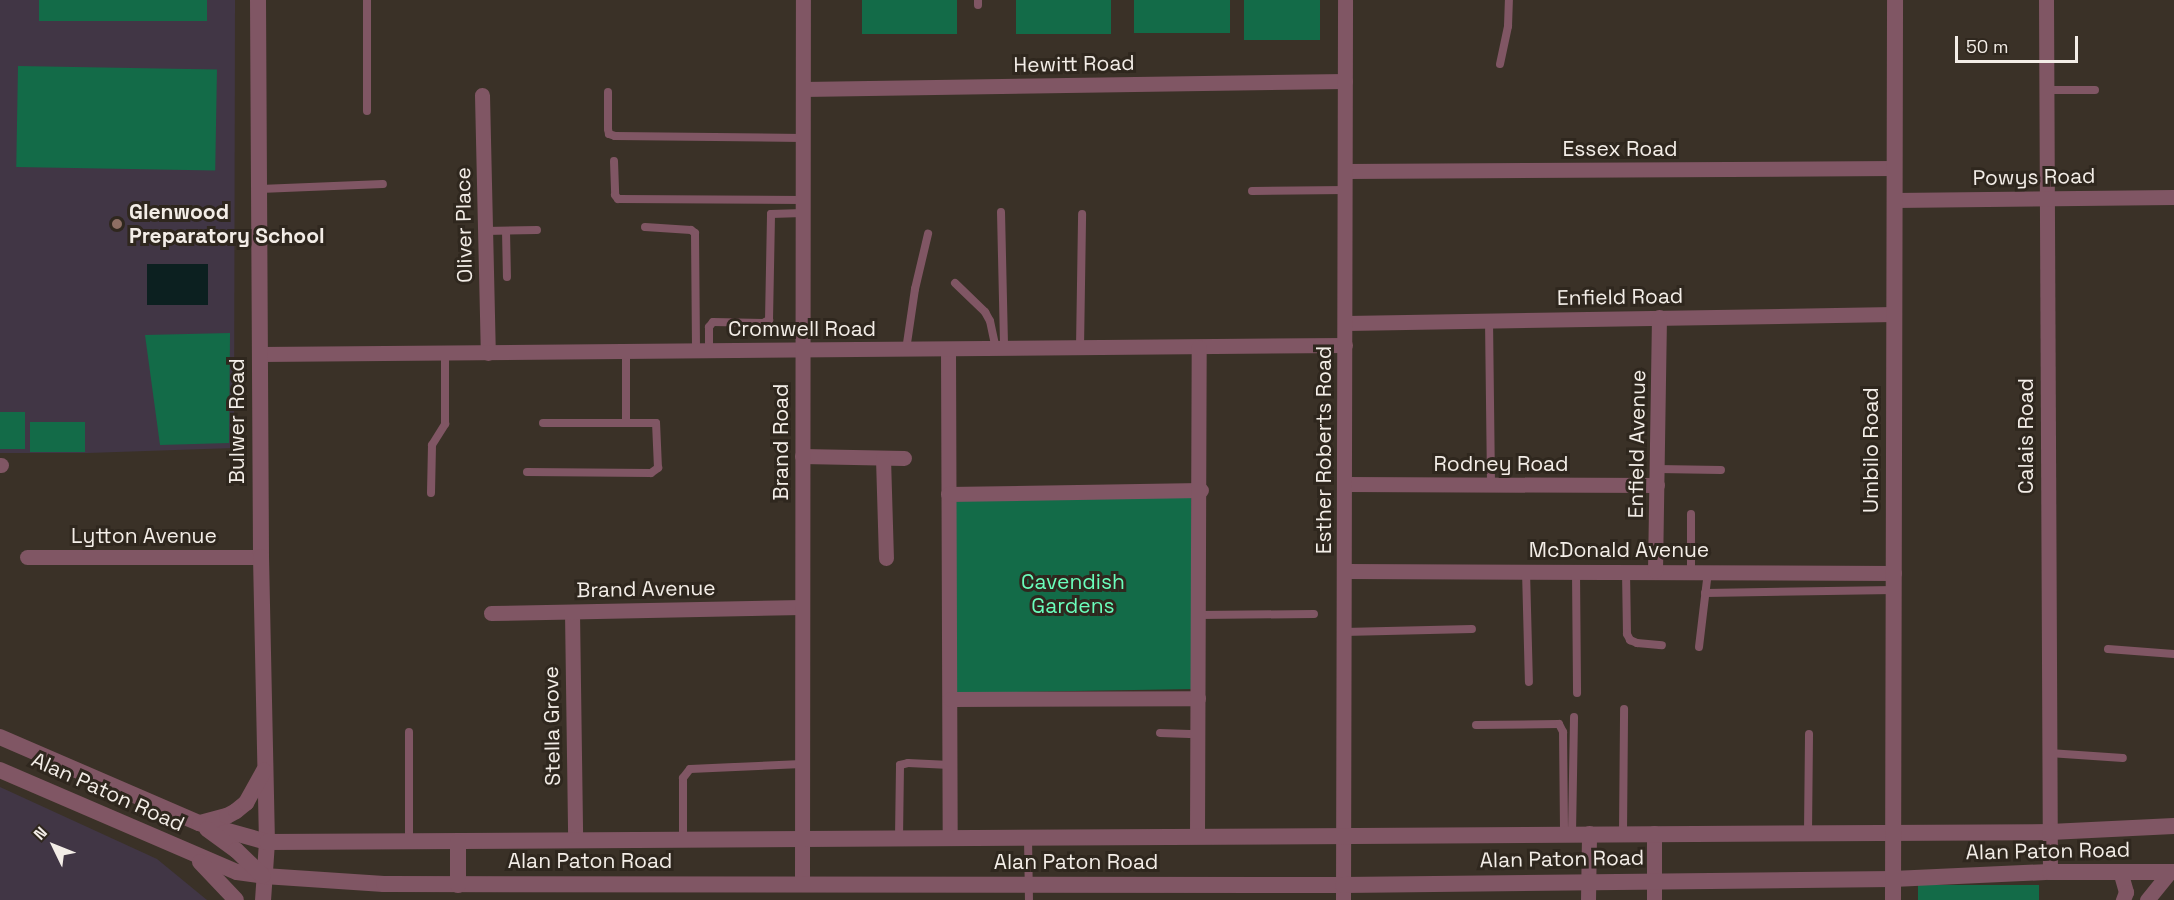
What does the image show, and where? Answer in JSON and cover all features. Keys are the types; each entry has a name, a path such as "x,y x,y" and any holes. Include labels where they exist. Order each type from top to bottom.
{"street":[{"name":"Bulwer Road","path":"258,0 261,557 267,842 263,900"},
{"name":"Brand Road","path":"802,884 803,0"},
{"name":"Esther Roberts Road","path":"1342,892 1346,323 1345,0"},
{"name":"Umbilo Road","path":"1893,900 1895,0"},
{"name":"Calais Road","path":"2046,0 2045,198 2050,873"},
{"name":"Hewitt Road","path":"803,89 1345,81"},
{"name":"Oliver Place","path":"482,95 488,353"},
{"name":"Essex Road","path":"1346,171 1894,168"},
{"name":"Powys Road","path":"1894,200 2174,197"},
{"name":"Enfield Road","path":"1346,323 1894,314"},
{"name":"Enfield Avenue","path":"1655,571 1659,317"},
{"name":"Cromwell Road","path":"260,354 1345,345"},
{"path":"1197,836 1201,490 1199,347"},
{"path":"948,350 950,837"},
{"path":"802,456 904,458"},
{"path":"883,458 886,558"},
{"name":"Rodney Road","path":"1345,484 1658,485"},
{"path":"948,494 1201,490"},
{"name":"Lytton Avenue","path":"27,557 261,557"},
{"name":"McDonald Avenue","path":"1345,572 1894,573"},
{"name":"Brand Avenue","path":"491,613 802,607"},
{"name":"Stella Grove","path":"572,612 574,840"},
{"path":"950,699 1197,698"},
{"name":"Alan Paton Road","path":"0,737 199,823 267,842 1893,831 2050,832 2174,826"},
{"name":"Alan Paton Road","path":"0,770 237,872 384,884 802,884 1029,892 1342,892 1588,881 1893,879 2120,871 2172,872"},
{"path":"199,823 227,816 246,803 265,770"},
{"path":"199,823 236,850 264,876"},
{"path":"1588,900 1589,833"},
{"path":"1654,833 1654,900"},
{"path":"458,842 458,885"},
{"path":"189,852 214,874 236,900"},
{"path":"2120,871 2126,892 2123,900"},
{"path":"2147,900 2172,872"}],"lane":[{"path":"367,0 367,111"},
{"path":"1500,64 1508,26 1509,0"},
{"path":"2046,90 2095,90"},
{"path":"608,92 608,129 609,134 615,136 803,138"},
{"path":"614,161 615,195 618,199 803,206"},
{"path":"258,189 383,184"},
{"path":"1252,191 1346,190"},
{"path":"702,351 709,327 713,322 763,323 769,320 771,214 803,206"},
{"path":"1000,349 1001,212"},
{"path":"1080,348 1082,214"},
{"path":"645,227 691,230 695,233 702,351"},
{"path":"485,231 537,230"},
{"path":"506,231 507,278"},
{"path":"906,350 915,289 928,234"},
{"path":"955,283 985,312 1000,349"},
{"path":"1489,320 1491,485"},
{"path":"626,352 626,422"},
{"path":"431,493 432,445 446,424 445,354"},
{"path":"527,472 655,472 658,468 658,424 543,423"},
{"path":"1658,469 1721,470"},
{"path":"1691,514 1691,571"},
{"path":"1526,571 1529,682"},
{"path":"1576,571 1577,693"},
{"path":"1626,571 1627,634 1630,640 1637,643 1662,645"},
{"path":"1699,647 1708,571"},
{"path":"1705,593 1894,590"},
{"path":"1199,615 1314,614"},
{"path":"1344,632 1472,629"},
{"path":"2109,649 2174,654"},
{"path":"1623,833 1624,709"},
{"path":"1568,833 1574,717"},
{"path":"1476,725 1559,724 1563,732 1568,833"},
{"path":"409,732 409,842"},
{"path":"1160,733 1197,734"},
{"path":"1808,832 1809,734"},
{"path":"2049,753 2123,758"},
{"path":"899,838 900,765 908,763 950,765"},
{"path":"684,839 683,778 690,769 802,764"},
{"path":"1028,837 1029,892"}],"shaded area":[{"name":"Glenwood Preparatory School","path":"0,0 235,0 234,448 88,453 0,453"},
{"path":"0,787 157,859 207,900 0,900"}],"green space":[{"path":"39,0 207,0 207,21 39,21"},
{"path":"862,0 957,0 957,34 862,34"},
{"path":"1016,0 1111,0 1111,34 1016,34"},
{"path":"1134,0 1230,0 1230,33 1134,33"},
{"path":"1244,0 1320,0 1320,40 1244,40"},
{"path":"18,66 217,69 215,170 16,167"},
{"path":"230,333 229,443 160,445 145,335"},
{"path":"0,412 25,412 25,449 0,449"},
{"path":"30,422 85,422 85,452 30,452"},
{"name":"Cavendish Gardens","path":"1191,497 1194,689 956,693 953,501"},
{"path":"1918,885 2039,885 2039,900 1918,900"}],"water":[{"path":"147,264 208,264 208,305 147,305"}],"place":[{"name":"Glenwood Preparatory School","path":"117,224"}]}
